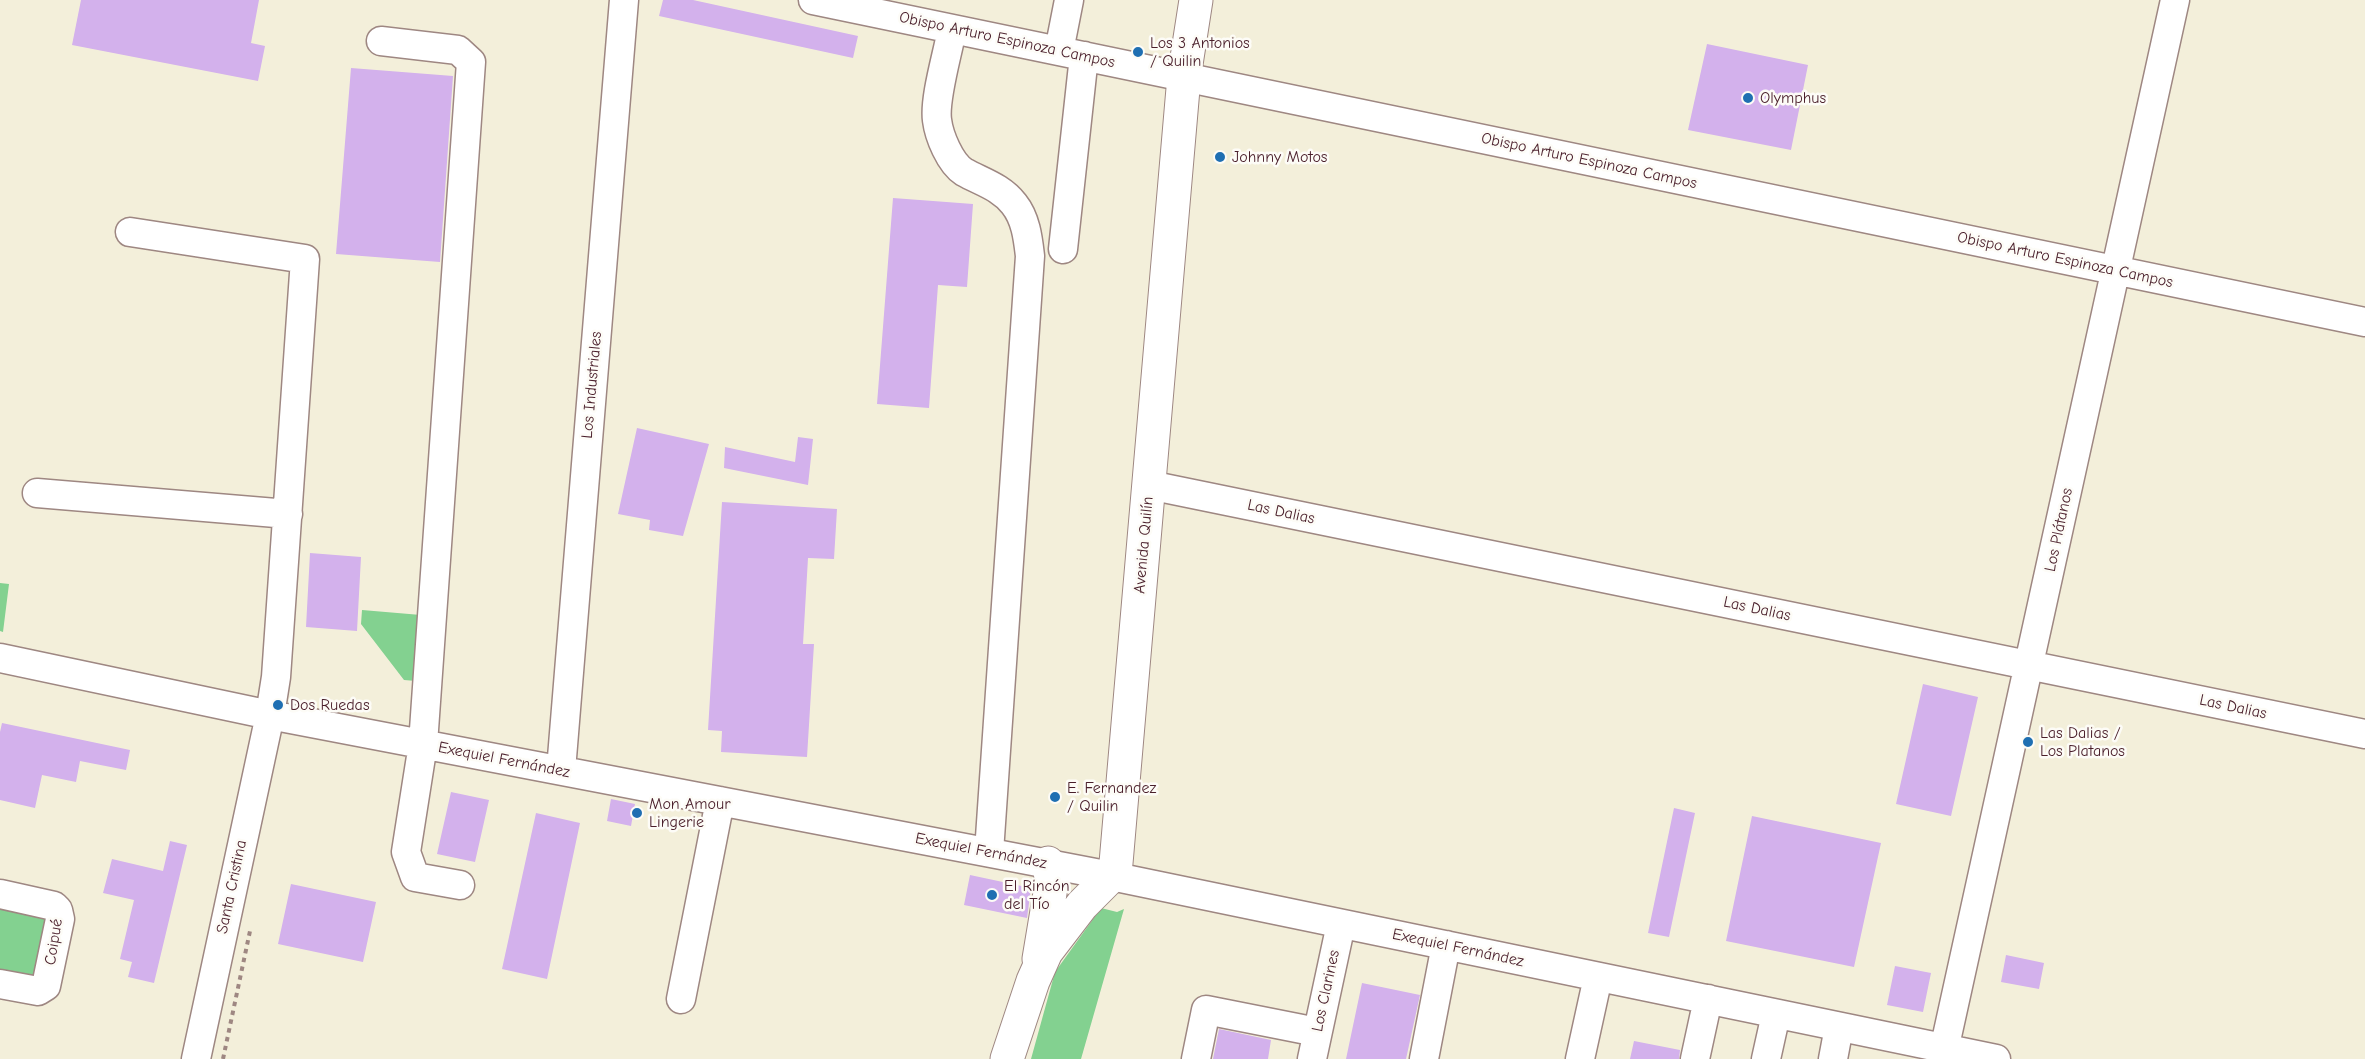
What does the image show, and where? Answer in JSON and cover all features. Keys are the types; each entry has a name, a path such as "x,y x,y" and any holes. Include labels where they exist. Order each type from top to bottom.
{"main road":[{"name":"Avenida Quilín","path":"1008,1059 1038,967 1069,921 1111,876 1116,863 1184,77 1196,0"},
{"path":"1038,967 1052,881 1048,863"}],"street":[{"name":"Los Industriales","path":"561,770 624,0"},
{"name":"Obispo Arturo Espinoza Campos","path":"813,0 2365,322"},
{"path":"1063,249 1071,53 1070,0"},
{"name":"Los Plátanos","path":"1943,1054 2175,0"},
{"path":"952,29 937,118 941,136 953,160 962,171 1001,190 1016,206 1025,226 1030,256 989,852"},
{"path":"381,41 458,50 471,62 423,744 406,852 415,877 460,885"},
{"name":"Santa Cristina","path":"130,232 305,259 276,677 270,715 196,1059"},
{"name":"Las Dalias","path":"1149,485 2365,734"},
{"path":"37,493 288,514"},
{"name":"Exequiel Fernández","path":"0,658 270,715 1048,863 1839,1026 1943,1054 1996,1059"},
{"path":"681,999 720,801"},
{"name":"Coipué","path":"0,894 54,906 58,910 60,920 46,986 38,991 0,984"},
{"name":"Los Clarines","path":"1314,1046 1341,924"},
{"path":"1424,1059 1446,945"},
{"path":"1580,1059 1598,977"},
{"path":"1695,1059 1708,999"},
{"path":"1196,1059 1206,1010 1314,1046"},
{"path":"1766,1059 1776,1014"},
{"path":"1833,1059 1839,1026"}],"green space":[{"path":"0,583 9,584 3,632 0,631"},
{"path":"362,610 421,615 416,681 404,680 361,624"},
{"path":"0,900 55,911 40,986 0,977"},
{"path":"1101,908 1117,912 1124,909 1081,1059 1031,1059 1055,972"}],"building":[{"path":"81,0 259,0 251,43 265,46 258,81 72,45"},
{"path":"663,0 693,0 858,36 853,58 659,16"},
{"name":"Olymphus","path":"1707,44 1808,65 1791,150 1688,130"},
{"path":"351,68 453,76 440,262 336,254"},
{"path":"893,198 973,204 967,287 938,285 929,408 877,404"},
{"path":"637,428 709,444 683,536 649,530 650,520 618,514"},
{"path":"798,437 813,439 808,485 724,468 725,447 795,462"},
{"path":"722,502 837,509 834,559 808,558 803,644 814,644 807,757 721,752 722,731 708,730"},
{"path":"310,553 361,557 357,631 306,627"},
{"path":"1923,684 1978,697 1951,816 1896,804"},
{"path":"2,723 130,750 126,770 80,761 76,782 42,775 35,808 0,800"},
{"path":"451,792 489,800 475,862 437,854"},
{"path":"611,799 635,804 631,826 607,821"},
{"path":"1674,808 1695,813 1669,937 1648,933"},
{"path":"536,813 580,823 547,979 502,969"},
{"path":"1752,816 1881,843 1854,967 1726,941"},
{"path":"170,841 187,845 154,983 128,977 132,962 120,959 134,900 103,893 112,859 163,871"},
{"name":"El Rincón del Tío","path":"970,875 1031,888 1027,918 964,905"},
{"path":"291,884 376,902 363,962 278,944"},
{"path":"2006,955 2044,963 2039,989 2001,982"},
{"path":"1895,966 1931,973 1923,1012 1887,1005"},
{"path":"1362,983 1420,995 1406,1059 1346,1059"},
{"path":"1219,1029 1271,1040 1268,1059 1213,1059"},
{"path":"1634,1041 1680,1050 1679,1059 1630,1059"}],"place":[{"name":"Los 3 Antonios / Quilin","path":"1138,52"},
{"name":"Olymphus","path":"1748,98"},
{"name":"Johnny Motos","path":"1220,157"},
{"name":"Dos Ruedas","path":"278,705"},
{"name":"Las Dalias / Los Platanos","path":"2028,742"},
{"name":"E. Fernandez / Quilin","path":"1055,797"},
{"name":"Mon Amour Lingerie","path":"637,813"},
{"name":"El Rincón del Tío","path":"992,895"}]}
